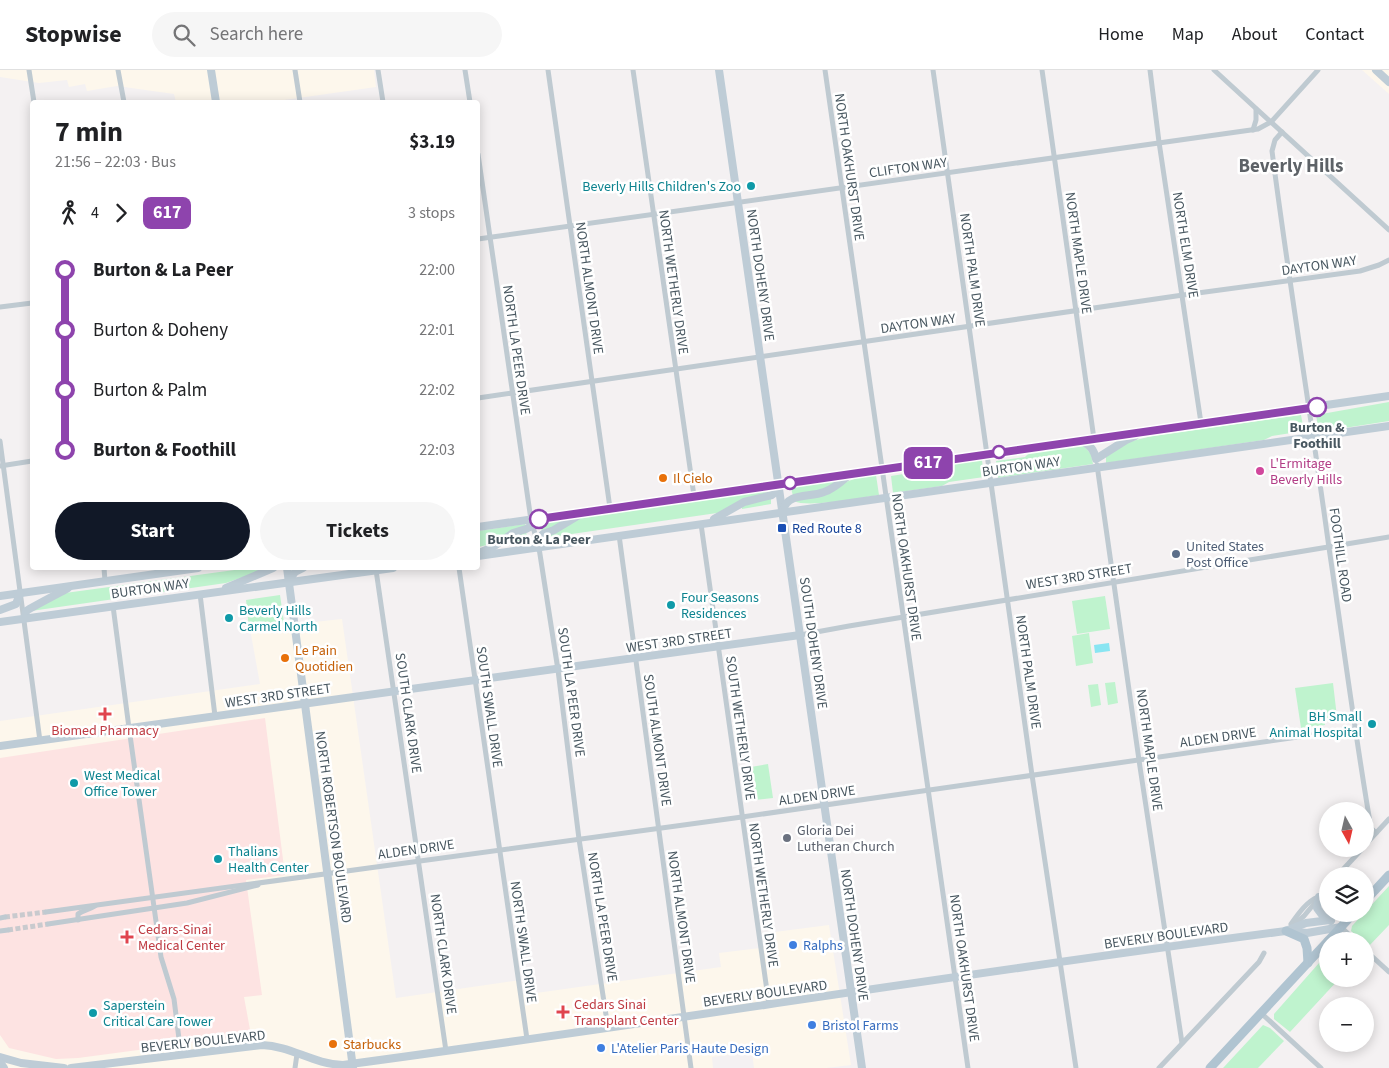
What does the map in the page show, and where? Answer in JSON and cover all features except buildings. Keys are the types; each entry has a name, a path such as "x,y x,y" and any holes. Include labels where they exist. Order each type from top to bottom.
{"main road":[{"path":"210,70 216,100"},
{"name":"NORTH DOHENY DRIVE","path":"720,70 760,357 780,484"},
{"path":"1376,70 1389,82"},
{"name":"BURTON WAY","path":"480,527 1389,396"},
{"name":"BURTON WAY","path":"480,555 886,498 1097,463 1312,438 1389,426"},
{"path":"1082,440 1094,451 1097,463 1126,440 1146,431"},
{"path":"783,512 785,504 790,499 826,492 850,474"},
{"path":"704,523 729,512 744,502 772,495 777,491 780,484"},
{"name":"SOUTH DOHENY DRIVE","path":"780,484 824,805"},
{"path":"539,548 540,537 543,534 554,530 585,512"},
{"path":"480,554 513,533 530,527 531,520"},
{"name":"BURTON WAY","path":"0,596 182,570"},
{"path":"220,591 268,570"},
{"name":"NORTH ROBERTSON BOULEVARD","path":"287,570 353,1066"},
{"path":"288,586 295,572 299,570"},
{"name":"BURTON WAY","path":"0,622 220,591 288,586 376,570"},
{"path":"24,619 26,612 31,607 46,602 74,585"},
{"path":"0,610 16,604 20,593"},
{"name":"WEST 3RD STREET","path":"0,746 475,682 800,635"},
{"name":"NORTH DOHENY DRIVE","path":"824,805 862,1068"},
{"path":"1374,891 1389,875"},
{"path":"1319,897 1317,908 1319,911"},
{"name":"BEVERLY BOULEVARD","path":"1286,931 1306,923 1319,921"},
{"path":"1333,922 1340,927"},
{"path":"1336,932 1345,922"},
{"name":"BEVERLY BOULEVARD","path":"71,1068 262,1045 274,1046 325,1064 353,1066 1060,962 1286,931 1307,933 1340,927"},
{"path":"1286,931 1304,939 1308,963"},
{"path":"1210,1068 1319,951"},
{"path":"0,1058 28,1064 64,1068"},
{"path":"0,1062 4,1068"}],"street":[{"path":"29,70 34,100"},
{"path":"118,70 124,100"},
{"path":"295,70 300,100"},
{"path":"378,70 383,100"},
{"path":"465,70 470,100"},
{"name":"NORTH ALMONT DRIVE","path":"548,70 610,508"},
{"name":"NORTH WETHERLY DRIVE","path":"633,70 694,496"},
{"name":"NORTH OAKHURST DRIVE","path":"825,70 968,1068"},
{"name":"NORTH PALM DRIVE","path":"933,70 1032,775 1076,1068"},
{"name":"NORTH MAPLE DRIVE","path":"1042,70 1094,439"},
{"name":"NORTH ELM DRIVE","path":"1150,70 1201,424"},
{"path":"1214,70 1389,230"},
{"name":"CLIFTON WAY","path":"480,239 1258,129 1271,122 1318,70"},
{"path":"1253,130 1256,120 1256,108"},
{"name":"FOOTHILL ROAD","path":"1282,132 1275,140 1272,151 1312,438 1330,547 1354,729 1371,828 1376,833"},
{"name":"NORTH LA PEER DRIVE","path":"480,168 531,520 539,548"},
{"name":"DAYTON WAY","path":"480,398 592,380 675,370 1183,295 1360,271 1389,260"},
{"path":"0,307 30,302"},
{"path":"0,441 40,741"},
{"path":"2,466 30,461"},
{"name":"NORTH MAPLE DRIVE","path":"1097,463 1139,760 1182,1043"},
{"name":"SOUTH WETHERLY DRIVE","path":"704,523 718,647 742,817"},
{"name":"SOUTH ALMONT DRIVE","path":"619,535 659,828"},
{"name":"WEST 3RD STREET","path":"800,635 1389,538"},
{"name":"SOUTH LA PEER DRIVE","path":"539,548 558,670 580,839"},
{"path":"104,570 105,581"},
{"name":"SOUTH CLARK DRIVE","path":"376,570 419,860"},
{"name":"SOUTH SWALL DRIVE","path":"459,570 499,849"},
{"path":"200,594 216,716"},
{"path":"113,606 154,909 162,957 177,1014 181,1055"},
{"name":"ALDEN DRIVE","path":"46,912 742,817 1354,729"},
{"name":"NORTH WETHERLY DRIVE","path":"742,817 769,1005"},
{"path":"1376,833 1389,819"},
{"name":"NORTH ALMONT DRIVE","path":"659,828 691,1068"},
{"name":"NORTH LA PEER DRIVE","path":"580,839 608,1028"},
{"name":"NORTH SWALL DRIVE","path":"499,849 527,1039"},
{"name":"NORTH CLARK DRIVE","path":"419,860 446,1051"},
{"name":"ALDEN DRIVE","path":"48,924 187,904 283,879"},
{"path":"1286,931 1307,904 1319,897"},
{"path":"78,920 78,914 96,906"},
{"path":"1340,927 1346,932"},
{"path":"0,931 8,930"},
{"path":"1159,1068 1259,962 1264,953"},
{"path":"1374,958 1389,972"},
{"path":"1261,1012 1321,1068"},
{"path":"295,1068 297,1054"}],"shaded area":[{"path":"0,70 374,70 376,87 284,100 176,100 174,94 117,86 87,91 85,84 69,87 67,80 39,83 0,77"},
{"path":"1362,70 1389,70 1389,94"},
{"path":"342,619 396,998 521,980 522,995 721,967 719,953 768,947 767,933 829,925 851,1065 826,1068 754,1068 752,1052 712,1057 713,1068 0,1068 0,721 260,684 250,629"},
{"name":"Cedars-Sinai Medical Center","path":"265,718 285,875 246,880 262,995 244,997 251,1035 78,1058 56,1059 9,1048 0,1035 0,758"}],"green space":[{"path":"1389,402 1389,421 1319,432 1316,415"},
{"path":"1301,415 1304,431 1272,436 1264,440 1106,463 1106,456 1128,442 1152,436"},
{"path":"1084,446 1091,454 1093,464 998,478 996,461 1025,457 1029,453"},
{"path":"982,460 984,477 949,482 942,486 893,493 891,476"},
{"path":"876,475 879,495 822,503 793,501 857,478"},
{"path":"835,481 836,483 826,489 793,496 791,488"},
{"path":"759,491 768,493 724,512 544,538 584,516"},
{"path":"771,498 771,504 742,509 742,506"},
{"path":"566,518 559,526 542,532 540,522"},
{"path":"525,524 526,526 492,544 480,547 480,531"},
{"path":"526,532 528,540 505,543 511,537"},
{"path":"234,570 263,570 226,583 31,611 65,593"},
{"path":"280,595 284,623 249,628 246,600"},
{"path":"1105,596 1110,629 1077,634 1072,601"},
{"path":"1089,633 1093,663 1076,666 1072,636"},
{"path":"1115,682 1118,703 1108,705 1105,683"},
{"path":"1333,683 1337,717 1324,719 1325,725 1301,728 1295,688"},
{"path":"1098,684 1101,705 1091,707 1088,685"},
{"path":"768,764 773,798 755,800 751,767"},
{"path":"1389,886 1389,925 1374,941 1374,932 1351,931 1356,922 1374,922 1374,902"},
{"path":"1319,963 1319,987 1332,987 1322,997 1319,997 1319,1001 1290,1032 1274,1019 1274,1014"},
{"path":"1263,1025 1270,1028 1284,1041 1258,1068 1223,1068"}],"water":[{"path":"1109,643 1110,651 1095,653 1094,645"}],"tunnel":[{"path":"5,917 46,912"},
{"path":"8,930 48,924"}],"bus line":[{"name":"617","path":"539,519 1317,407"}],"place":[{"name":"Beverly Hills Children's Zoo","path":"751,186"},
{"name":"Burton & Foothill","path":"1317,407"},
{"name":"L'Ermitage Beverly Hills","path":"1260,471"},
{"name":"Il Cielo","path":"663,478"},
{"name":"Burton & La Peer","path":"539,519"},
{"name":"Red Route 8","path":"782,528"},
{"name":"United States Post Office","path":"1176,554"},
{"name":"Four Seasons Residences","path":"671,605"},
{"name":"Beverly Hills Carmel North","path":"229,618"},
{"name":"Le Pain Quotidien","path":"285,658"},
{"name":"Biomed Pharmacy","path":"105,714"},
{"name":"BH Small Animal Hospital","path":"1372,724"},
{"name":"West Medical Office Tower","path":"74,783"},
{"name":"Gloria Dei Lutheran Church","path":"787,838"},
{"name":"Thalians Health Center","path":"218,859"},
{"name":"Cedars-Sinai Medical Center","path":"127,937"},
{"name":"Ralphs","path":"793,945"},
{"name":"Cedars Sinai Transplant Center","path":"563,1012"},
{"name":"Saperstein Critical Care Tower","path":"93,1013"},
{"name":"Bristol Farms","path":"812,1025"},
{"name":"Starbucks","path":"333,1044"},
{"name":"L'Atelier Paris Haute Design","path":"601,1048"}],"district":[{"name":"Beverly Hills","path":"1291,165"}]}
